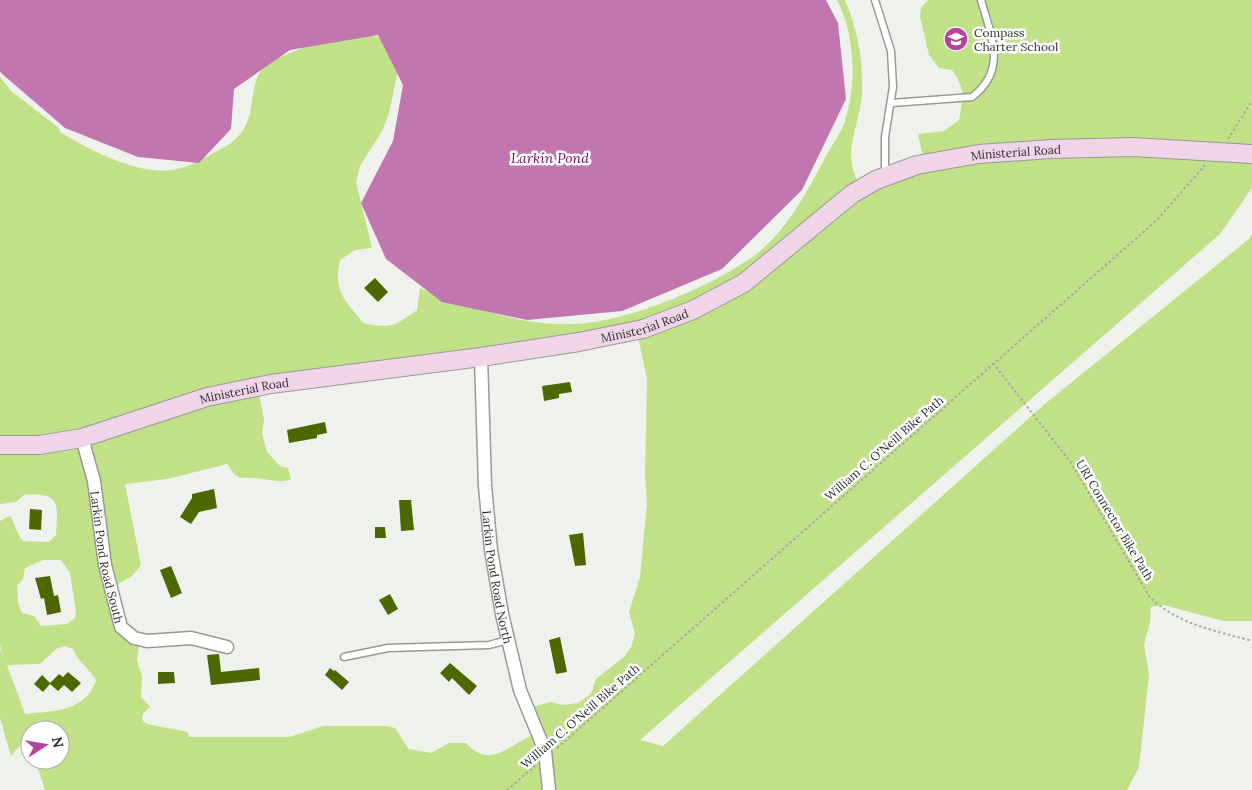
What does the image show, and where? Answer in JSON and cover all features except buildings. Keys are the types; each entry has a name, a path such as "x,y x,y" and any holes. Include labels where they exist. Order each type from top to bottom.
{"main road":[{"name":"Ministerial Road","path":"0,445 39,445 82,438 232,391 271,384 481,357 643,329 693,310 744,283 840,203 885,176 917,164 948,158 1044,150 1134,147 1252,154"}],"street":[{"name":"Larkin Pond Road North","path":"481,357 485,486 491,550 508,640 520,690 546,757 549,790"},
{"name":"Larkin Pond Road South","path":"82,438 94,481 105,565 121,627 134,638 147,640 191,638 227,647"}],"lane":[{"path":"876,0 891,51 893,87 892,103 885,137 885,176"},
{"path":"892,103 972,97 981,90 993,72 994,57 993,42 981,0"},
{"path":"344,657 388,648 489,645 508,640"}],"path":[{"name":"William C. O'Neill Bike Path","path":"507,790 1157,220 1231,135 1252,101"},
{"name":"URI Connector Bike Path","path":"993,363 1072,464 1149,596 1163,609 1181,620 1252,641"}],"green space":[{"path":"837,0 845,0 856,34 862,68 861,106 851,150 854,173 860,186 924,162 918,134 944,131 959,120 962,99 960,83 952,70 939,68 929,55 920,17 921,8 928,0 1252,0 1252,188 1220,234 640,740 663,746 1046,403 1249,239 1252,234 1252,621 1223,621 1164,605 1151,607 1150,622 1144,645 1149,674 1139,767 1127,790 45,790 38,770 70,770 70,720 20,720 20,745 11,756 0,718 0,649 4,659 0,645 0,521 10,516 23,541 49,542 56,535 57,508 51,498 36,495 24,495 16,502 0,504 0,77 11,91 59,128 60,132 84,146 128,165 144,169 171,170 182,168 198,161 239,136 249,118 258,76 270,61 350,29 384,39 398,71 389,113 382,131 360,166 356,182 372,248 355,250 340,260 338,280 342,295 363,323 380,326 398,323 417,310 420,288 495,314 533,322 573,324 618,317 668,301 737,267 755,255 778,234 805,195 845,121 849,106 852,75 851,44 848,28","holes":["638,337 647,379 645,475 647,504 640,577 629,612 635,634 631,647 624,657 596,679 591,694 578,703 563,705 550,702 533,707 537,734 502,752 484,755 475,751 466,743 449,743 431,753 409,749 395,728 387,726 323,726 289,737 189,737 188,732 147,724 142,720 143,714 150,707 141,697 142,676 137,660 140,637 114,612 106,591 132,576 141,565 125,484 167,479 227,464 234,474 240,478 291,480 288,468 280,466 267,452 262,433 264,420 258,388","43,560 61,560 70,573 76,611 75,618 67,624 41,626 34,616 22,613 18,603 17,585 23,579 25,568","65,646 73,649 96,681 91,691 84,699 67,708 25,714 7,665 40,664 56,649"]}],"water":[{"name":"Larkin Pond","path":"0,0 826,0 838,23 846,99 802,190 722,269 622,311 527,320 442,302 386,259 361,203 393,141 403,85 378,35 290,50 234,89 231,129 199,163 138,157 65,128 0,72"}],"place":[{"name":"Compass Charter School","path":"956,39"}]}
